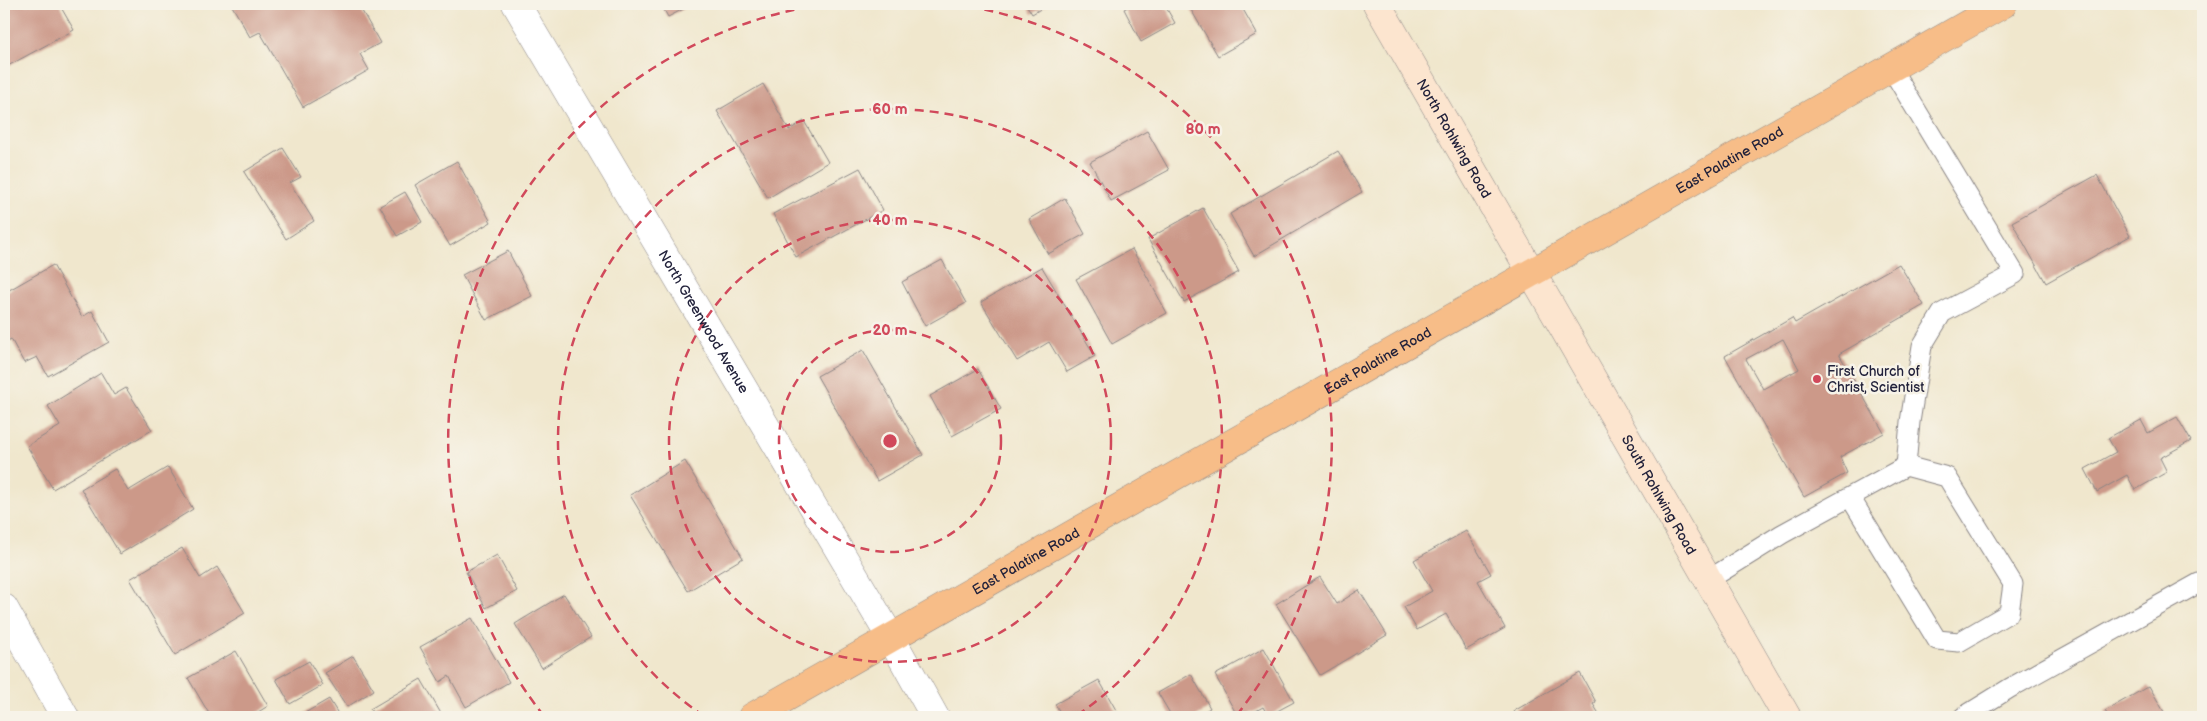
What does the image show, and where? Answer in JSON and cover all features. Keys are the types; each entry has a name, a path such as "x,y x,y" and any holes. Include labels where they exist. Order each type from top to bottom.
{"main road":[{"name":"East Palatine Road","path":"752,717 2003,4"}],"street":[{"name":"North Greenwood Avenue","path":"516,4 891,638 935,717"},
{"name":"North Rohlwing Road","path":"1377,4 1532,272"},
{"name":"South Rohlwing Road","path":"1532,272 1787,717"},
{"path":"4,608 65,717"}],"lane":[{"path":"1891,68 2015,274 1942,313 1922,346 1910,422 1906,466"},
{"path":"1708,580 1782,534 1906,466 1947,477 2013,584 2009,613 1959,642 1937,640 1850,497"},
{"path":"1963,717 2010,688 2200,583 2203,585"}],"building":[{"path":"59,4 74,30 4,68 4,5"},
{"path":"231,4 374,4 362,11 380,43 360,54 369,70 303,107 260,32 250,37"},
{"path":"661,4 693,4 668,17"},
{"path":"1026,4 1049,4 1032,14"},
{"path":"1133,4 1164,4 1175,23 1141,42 1124,9"},
{"path":"1198,4 1240,4 1257,34 1218,56 1190,8"},
{"path":"763,84 789,130 804,121 828,162 768,198 717,111"},
{"path":"1147,131 1169,170 1111,201 1090,162"},
{"path":"283,148 301,177 290,183 314,221 286,239 244,172"},
{"path":"1338,151 1362,192 1254,256 1230,214"},
{"path":"457,161 491,222 450,246 415,185"},
{"path":"860,168 883,210 796,257 773,214"},
{"path":"2097,175 2130,236 2046,283 2012,222"},
{"path":"405,192 422,222 397,236 380,206"},
{"path":"1065,198 1085,234 1048,254 1029,219"},
{"path":"1203,208 1239,272 1184,302 1148,239"},
{"path":"1132,249 1167,313 1112,344 1076,279"},
{"path":"508,251 532,296 486,320 462,275"},
{"path":"942,260 966,303 925,326 902,282"},
{"name":"First Church of Christ, Scientist","path":"1899,264 1924,305 1839,354 1884,433 1840,457 1847,473 1804,497 1725,356 1792,318 1795,323","holes":["1783,339 1799,369 1763,389 1746,359"]},
{"path":"53,265 82,317 92,311 109,342 48,376 37,357 24,363 11,339 4,343 4,293"},
{"path":"1042,267 1095,356 1067,372 1049,342 1017,361 981,302"},
{"path":"863,350 923,455 877,481 817,376"},
{"path":"978,369 1001,409 952,436 930,396"},
{"path":"101,373 114,395 126,388 152,430 53,489 27,446 60,426 48,406"},
{"path":"2177,417 2191,441 2160,458 2167,472 2135,490 2127,475 2097,492 2085,469 2116,452 2108,438 2141,420 2148,433"},
{"path":"685,461 743,558 688,591 630,495"},
{"path":"168,467 193,509 120,554 81,489 115,469 128,491"},
{"path":"1466,531 1491,574 1478,581 1505,628 1466,650 1446,614 1417,630 1404,607 1432,591 1414,560"},
{"path":"182,548 200,578 217,567 245,613 175,655 130,579"},
{"path":"497,555 517,591 486,608 466,572"},
{"path":"1320,577 1337,604 1359,590 1387,635 1320,675 1276,604"},
{"path":"564,594 591,637 542,668 515,624"},
{"path":"472,618 509,682 466,707 449,676 440,682 420,647"},
{"path":"1264,648 1294,702 1268,716 1263,707 1245,717 1238,717 1215,675"},
{"path":"236,651 268,706 250,717 211,717 188,678"},
{"path":"353,656 374,690 347,707 325,673"},
{"path":"309,661 323,685 290,704 276,679"},
{"path":"1580,673 1596,702 1593,704 1601,717 1518,717 1514,711"},
{"path":"1191,674 1210,708 1195,717 1172,717 1158,693"},
{"path":"421,679 443,717 375,717 370,709"},
{"path":"1099,680 1120,717 1063,717 1055,704"},
{"path":"2149,686 2167,717 2109,717 2105,711"},
{"path":"329,699 340,717 298,717"}],"place":[{"name":"First Church of Christ, Scientist","path":"1817,379"}]}
